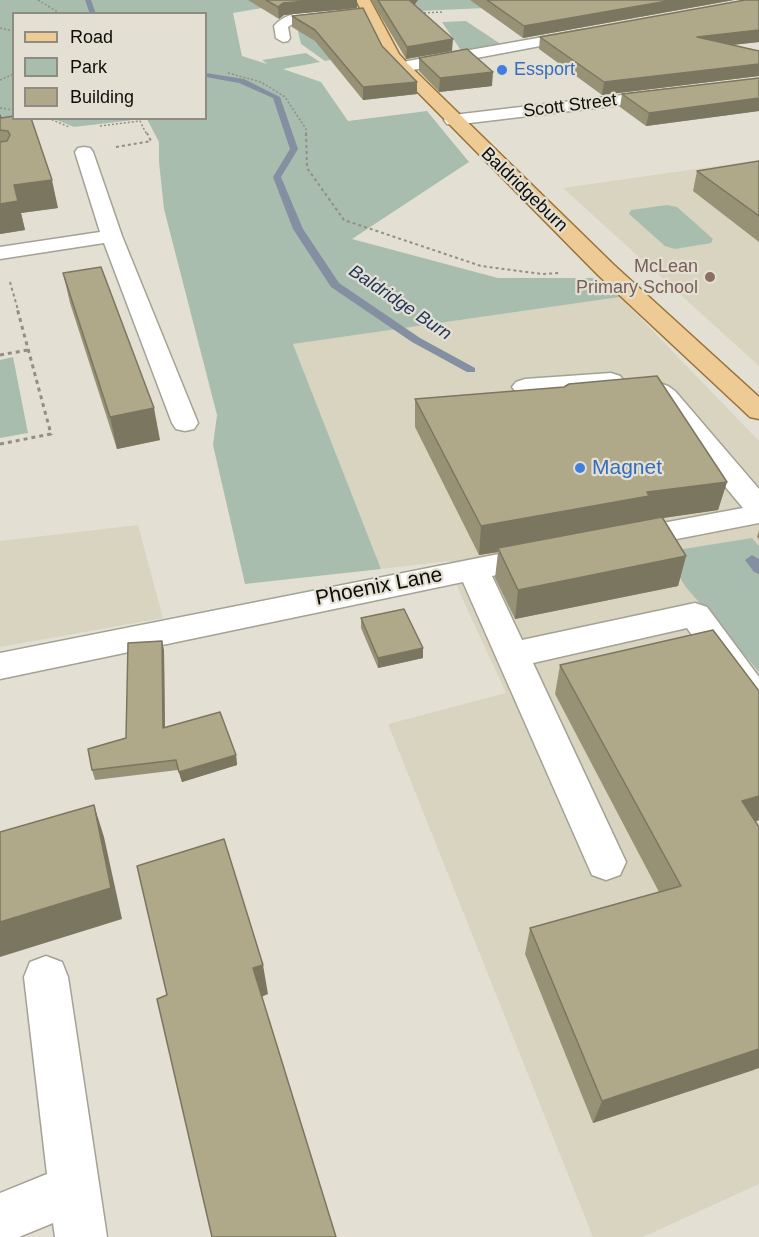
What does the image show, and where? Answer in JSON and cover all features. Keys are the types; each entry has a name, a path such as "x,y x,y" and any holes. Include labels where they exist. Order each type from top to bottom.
{"main road":[{"name":"Baldridgeburn","path":"366,6 392,56 453,120 606,270 759,411"}],"street":[{"path":"284,38 281,26 289,20 366,6"},
{"path":"402,67 601,31"},
{"name":"Scott Street","path":"453,120 677,93"},
{"path":"84,152 112,236 184,423"},
{"path":"1,253 112,236"},
{"path":"525,387 637,380 666,397 759,508"},
{"path":"599,544 759,514"},
{"name":"Phoenix Lane","path":"0,666 564,551"},
{"path":"473,569 606,862"},
{"path":"512,655 695,615 759,704"},
{"path":"46,976 81,1237"},
{"path":"0,1219 74,1188"}],"path":[{"path":"38,0 58,12"},
{"path":"228,73 261,82 285,97 306,129 307,168 344,220 481,266 542,274 606,270"},
{"path":"20,121 27,120"},
{"path":"0,444 51,434 1,253"},
{"path":"0,355 28,350"}],"shaded area":[{"name":"McLean Primary School","path":"759,160 759,366 563,188"},
{"path":"620,297 759,441 759,1184 643,1237 593,1237 388,724 506,693 459,591 449,561 381,569 293,344"},
{"path":"138,525 163,618 0,647 0,541"}],"green space":[{"path":"0,0 260,0 262,8 233,13 242,56 267,64 262,60 306,53 320,62 283,69 321,82 348,121 427,111 469,162 352,239 498,278 596,278 620,297 293,344 381,569 245,584 213,445 217,415 164,209 159,142 148,120 207,120 207,12 12,12 12,119 0,123"},
{"path":"412,0 525,0 531,6 418,11"},
{"path":"466,21 502,45 462,52 442,22"},
{"path":"297,27 346,57 325,61 301,44"},
{"path":"56,120 134,120 74,127"},
{"path":"667,205 677,207 713,239 711,243 675,249 665,246 629,214 631,210"},
{"path":"13,357 28,433 0,438 0,360"},
{"path":"752,538 759,546 759,672 685,586 665,552"}],"building":[{"path":"266,0 319,0 283,3 278,7"},
{"path":"378,0 409,0 453,39 407,47"},
{"path":"487,0 673,0 524,26"},
{"path":"745,0 759,0 759,30 697,37 759,51 759,64 604,82 540,37"},
{"path":"363,8 382,46 417,82 363,87 315,30 292,16"},
{"path":"467,49 493,72 440,78 419,58"},
{"path":"759,78 759,98 649,113 622,94"},
{"path":"0,115 1,118 12,116 12,120 32,120 52,180 14,185 18,201 0,204 0,142 7,141 10,135 8,131 0,130"},
{"path":"759,161 759,216 697,171"},
{"path":"101,267 154,408 110,417 63,273"},
{"name":"Magnet","path":"657,376 727,482 647,492 649,496 481,526 415,399 564,387 569,384"},
{"path":"662,517 686,556 518,590 498,548"},
{"path":"404,609 423,648 378,658 361,618"},
{"path":"713,630 759,691 759,796 742,801 759,827 759,1049 602,1101 530,928 681,886 560,665"},
{"path":"162,641 163,728 220,712 236,755 179,772 176,760 92,770 88,749 126,738 128,643"},
{"path":"94,805 111,888 0,922 0,832"},
{"path":"224,839 263,965 253,968 336,1237 212,1237 157,999 167,995 137,866"}],"waterway":[{"name":"Baldridge Burn","path":"88,0 92,12"},
{"name":"Baldridge Burn","path":"207,75 241,81 276,97 294,149 277,177 298,229 335,285 416,340 471,370"},
{"path":"752,560 759,569"}],"place":[{"name":"Essport","path":"502,70"},
{"name":"McLean Primary School","path":"710,277"},
{"name":"Magnet","path":"580,468"}]}
